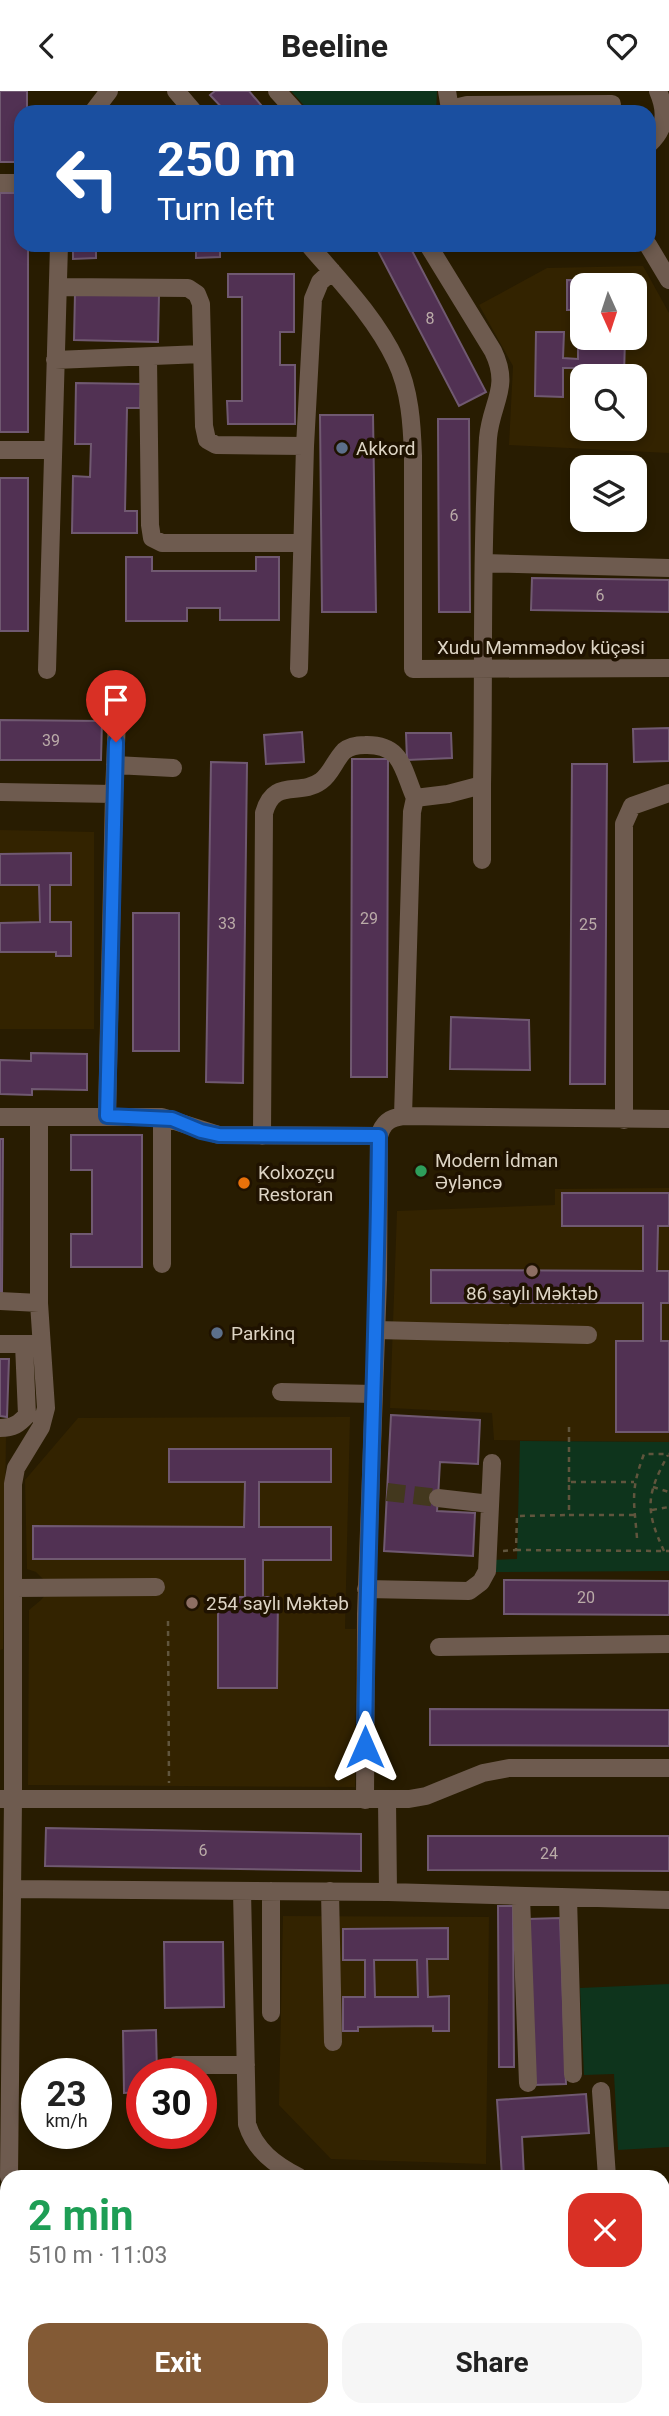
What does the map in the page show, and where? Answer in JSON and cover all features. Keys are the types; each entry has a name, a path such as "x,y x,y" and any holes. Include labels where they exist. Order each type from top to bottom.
{"street":[{"path":"98,105 109,91"},
{"path":"176,91 188,105"},
{"path":"277,91 290,105"},
{"path":"658,91 665,120 659,137"},
{"path":"540,105 612,104"},
{"path":"47,670 59,252"},
{"path":"299,669 301,543 313,299 320,282 332,271 315,252"},
{"path":"438,252 500,365 501,386 489,425 488,438 484,563 482,860"},
{"path":"652,252 669,280"},
{"name":"Xudu Məmmədov küçəsi","path":"332,271 381,334 398,363 407,396 412,424 413,456 413,669 669,667"},
{"path":"59,287 188,288 197,294 201,304 204,426 207,440 216,445 305,446"},
{"path":"55,360 202,354"},
{"path":"148,357 152,538 162,543 301,543"},
{"path":"0,450 52,450"},
{"path":"484,563 669,568"},
{"path":"107,1116 117,719"},
{"path":"261,1136 264,813 268,799 274,794 322,781 347,749 358,745 380,744 390,748 397,756 415,798 412,812 402,1116"},
{"path":"115,765 173,768"},
{"path":"415,798 448,795 482,785"},
{"path":"0,792 114,794"},
{"path":"624,1119 624,824 632,806 669,793"},
{"path":"365,1800 366,1589 379,1491 374,1394 379,1136 386,1122 402,1116 669,1119"},
{"path":"0,1117 162,1117 219,1135 379,1136"},
{"path":"162,1117 162,1264"},
{"path":"0,1428 10,1428 20,1423 27,1415 39,1303 39,1118"},
{"path":"0,1301 39,1303"},
{"path":"376,1331 588,1335"},
{"path":"0,1344 33,1344"},
{"path":"9,2170 13,1889 7,1799 14,1588 13,1484 16,1468 41,1427 46,1408 33,1344"},
{"path":"281,1392 374,1394"},
{"path":"366,1589 469,1591 481,1582 487,1571 492,1463"},
{"path":"438,1498 490,1504"},
{"path":"14,1588 156,1587"},
{"path":"439,1647 669,1644"},
{"path":"7,1799 387,1800 426,1796 483,1773 509,1768 669,1768"},
{"path":"387,1800 388,1892"},
{"path":"13,1889 330,1891 669,1900"},
{"path":"242,1891 247,2124 251,2139 262,2153 288,2170"},
{"path":"271,1891 271,2013"},
{"path":"330,1891 333,2042"},
{"path":"521,1896 528,2083"},
{"path":"568,1898 573,2074"},
{"path":"242,1944 271,1943"},
{"path":"217,2065 246,2065"},
{"path":"601,2091 607,2170"}],"path":[{"path":"569,1426 569,1515"},
{"path":"637,1538 634,1482 644,1454 668,1454 653,1487 650,1510 653,1526 664,1551"},
{"path":"569,1482 634,1482"},
{"path":"653,1487 669,1492"},
{"path":"650,1510 669,1507"},
{"path":"516,1550 517,1516 634,1515"},
{"path":"488,1551 669,1551"},
{"path":"168,1621 169,1801"}],"shaded area":[{"path":"643,266 647,273 570,273 570,350 648,350 648,275 669,313 669,453 509,445 513,366 479,305 547,268"},
{"path":"0,830 94,832 94,1029 0,1029"},
{"name":"86 saylı Məktəb","path":"669,1188 669,1442 494,1440 492,1413 390,1408 397,1211 555,1205 555,1189"},
{"name":"254 saylı Məktəb","path":"350,1417 345,1629 356,1629 355,1787 28,1785 29,1610 45,1595 45,1588 43,1579 36,1572 27,1569 25,1480 78,1418"},
{"path":"0,1437 6,1437 3,1649 0,1650"},
{"path":"283,1916 489,1917 486,2164 331,2159 279,2105"}],"green space":[{"path":"291,91 437,91 436,105 304,105"},
{"path":"520,1441 669,1442 669,1571 489,1572 492,1560 517,1559"},
{"path":"669,1984 669,2147 618,2150 614,2074 584,2075 580,1988"}],"building":[{"path":"0,91 27,91 27,105 14,105 14,162 0,162"},
{"path":"215,91 249,91 261,105 219,105 210,95"},
{"path":"0,193 14,193 14,252 28,252 28,432 0,432"},
{"path":"73,252 96,252 96,258 73,259"},
{"path":"196,252 220,252 220,257 196,258"},
{"path":"379,252 413,252 486,392 459,406"},
{"path":"228,274 294,274 294,332 280,332 280,365 295,365 295,424 228,424 227,401 242,401 242,297 228,297"},
{"path":"567,280 570,280 570,310 567,310"},
{"path":"75,293 159,294 158,342 74,340"},
{"path":"536,332 564,332 563,358 578,359 578,350 625,350 624,364 570,364 570,368 563,368 563,397 535,396"},
{"path":"76,383 141,384 140,408 127,408 125,511 137,511 137,533 72,533 73,476 90,477 91,444 75,444"},
{"path":"320,415 373,415 376,612 322,612"},
{"path":"438,419 469,419 470,612 439,612"},
{"path":"0,478 28,478 28,631 0,631"},
{"path":"126,557 152,557 152,571 256,571 256,557 279,557 279,620 220,620 220,608 187,608 187,621 126,621"},
{"path":"532,578 669,580 669,612 531,610"},
{"path":"0,720 102,721 101,760 0,760"},
{"path":"669,728 669,761 634,762 633,729"},
{"path":"302,732 304,762 266,764 264,735"},
{"path":"406,733 451,733 452,758 407,760"},
{"path":"352,759 388,759 387,1077 351,1077"},
{"path":"211,762 247,763 243,1083 206,1082"},
{"path":"572,764 607,764 605,1084 570,1084"},
{"path":"71,853 71,885 50,885 50,922 71,922 71,956 56,956 56,952 0,952 0,923 40,922 39,885 0,885 0,854"},
{"path":"133,913 179,913 179,1051 133,1051"},
{"path":"451,1017 529,1020 530,1070 450,1069"},
{"path":"31,1053 87,1054 87,1090 32,1089 32,1095 0,1094 0,1060 31,1061"},
{"path":"71,1135 142,1135 142,1267 71,1267 71,1234 92,1234 92,1170 71,1170"},
{"path":"0,1139 3,1139 2,1292 0,1292"},
{"path":"562,1193 669,1193 669,1226 658,1226 657,1271 669,1271 669,1303 661,1303 661,1341 669,1341 669,1432 616,1432 616,1341 643,1341 643,1303 431,1303 431,1270 643,1271 643,1226 562,1226"},
{"path":"0,1359 9,1359 7,1417 0,1416"},
{"path":"391,1415 480,1420 478,1464 440,1462 437,1511 475,1513 473,1556 384,1551"},
{"path":"169,1449 331,1449 331,1482 259,1482 259,1527 331,1527 331,1560 263,1560 263,1597 278,1597 277,1688 218,1688 218,1597 245,1597 245,1559 33,1559 33,1526 244,1527 245,1482 169,1482"},
{"path":"504,1580 669,1581 669,1615 504,1614"},
{"path":"430,1709 669,1710 669,1746 430,1745"},
{"path":"46,1828 361,1834 361,1871 45,1866"},
{"path":"428,1836 669,1836 669,1871 428,1870"},
{"path":"498,1906 513,1906 514,2067 499,2067"},
{"path":"560,1918 566,2084 534,2085 528,1919"},
{"path":"448,1928 448,1959 427,1959 428,1997 449,1996 449,2031 433,2031 433,2026 358,2027 358,2031 343,2031 343,1997 365,1997 365,1960 343,1960 343,1929","holes":["374,1960 417,1960 418,1997 375,1997"]},
{"path":"164,1942 223,1942 224,2007 165,2008"},
{"path":"156,2030 157,2058 126,2058 124,2093 123,2031"},
{"path":"586,2094 589,2133 522,2137 524,2170 502,2170 497,2100"}],"tunnel":[{"path":"387,1492 438,1498"}],"place":[{"name":"Akkord","path":"342,448"},
{"name":"Modern İdman Əyləncə","path":"421,1171"},
{"name":"Kolxozçu Restoran","path":"244,1183"},
{"name":"86 saylı Məktəb","path":"532,1271"},
{"name":"Parkinq","path":"217,1333"},
{"name":"254 saylı Məktəb","path":"192,1603"}],"route":[{"path":"116,742 107,1116 162,1117 219,1135 379,1136 378,1280 366,1614 365,1747"}]}
